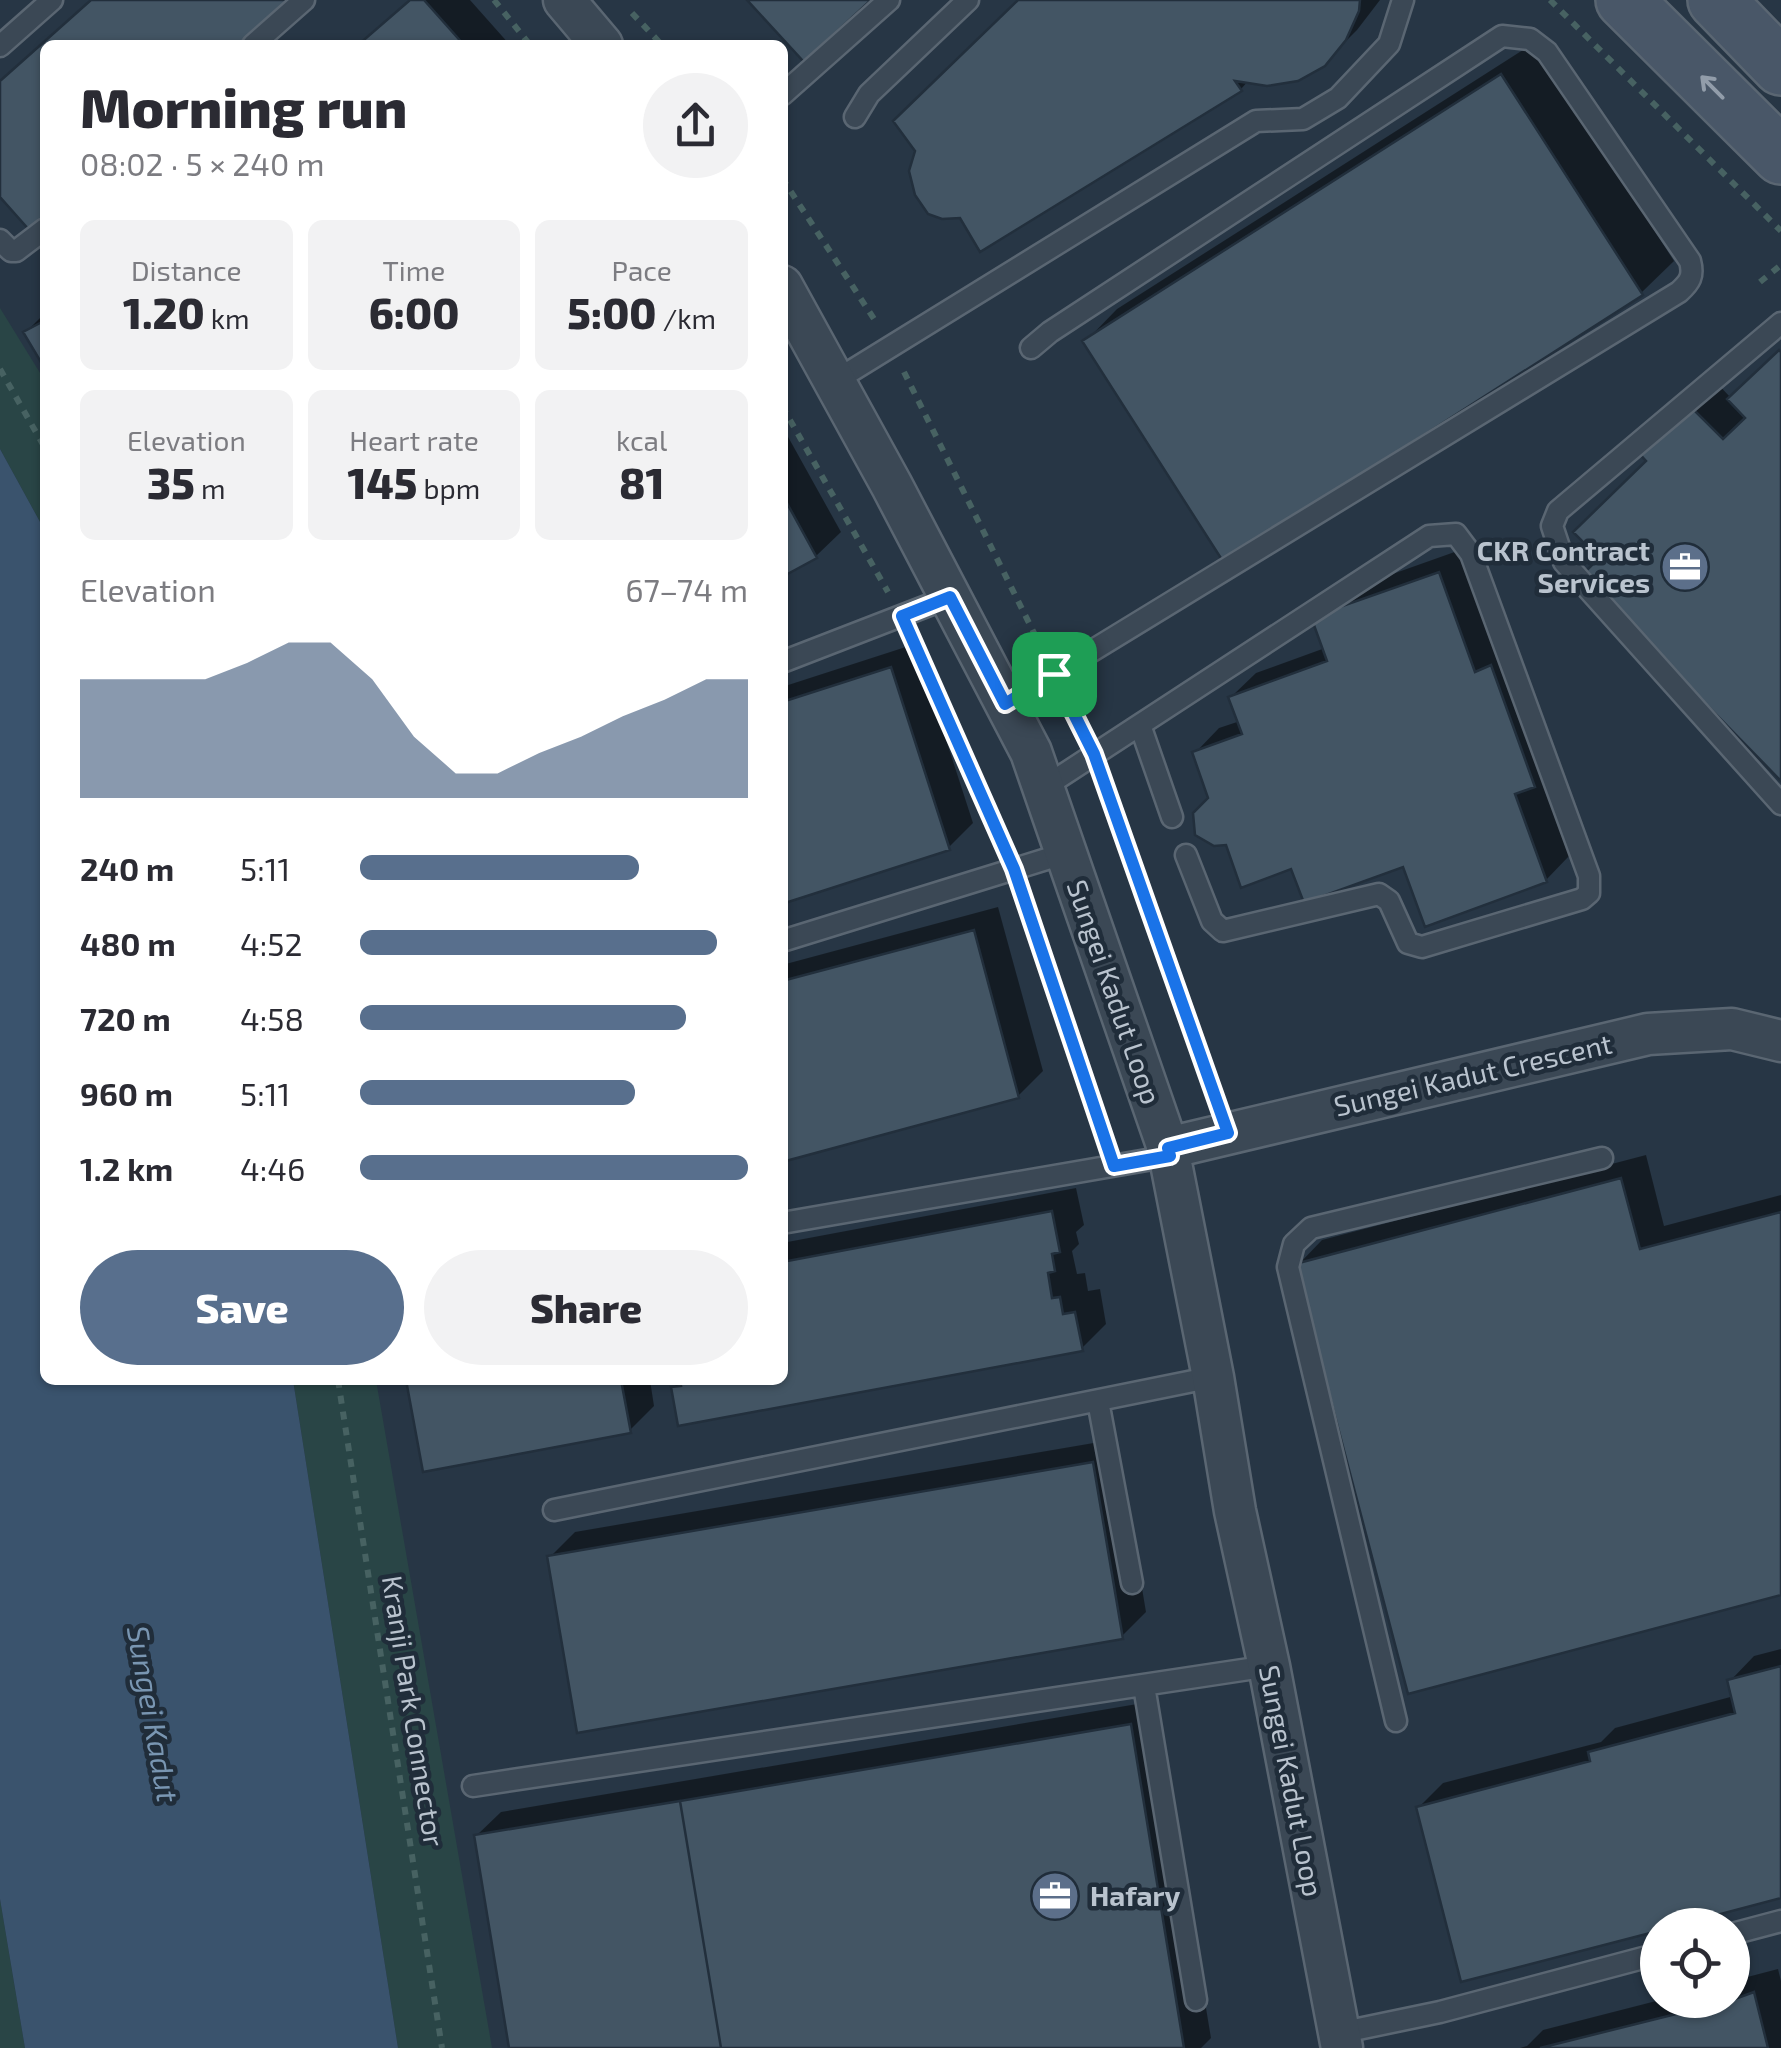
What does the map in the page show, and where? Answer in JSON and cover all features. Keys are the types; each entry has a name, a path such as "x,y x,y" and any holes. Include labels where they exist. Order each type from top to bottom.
{"main road":[{"path":"1624,0 1781,156"},
{"path":"1716,0 1781,67"}],"street":[{"path":"571,3 598,40"},
{"name":"Sungei Kadut Loop","path":"788,297 1030,752 1169,1152 1235,1511 1269,1666 1340,2040"},
{"name":"Sungei Kadut Crescent","path":"1169,1152 1228,1133 1648,1034 1732,1030 1781,1041"}],"lane":[{"path":"0,46 52,0"},
{"path":"259,40 304,0"},
{"path":"788,90 889,0"},
{"path":"855,117 869,94 968,0"},
{"path":"835,381 1256,121 1302,119 1338,98 1389,44 1404,0"},
{"path":"1005,704 1679,292 1690,282 1693,272 1690,261 1546,52 1530,38 1502,36 1036,341 1031,348"},
{"path":"0,240 11,251 20,250 40,233"},
{"path":"1781,323 1558,512 1552,526 1564,562 1781,804"},
{"path":"1043,788 1429,536 1456,534 1465,541 1590,884 1589,894 1414,947 1406,939 1389,901 1379,894 1223,932 1212,921 1186,855"},
{"path":"788,660 950,597"},
{"path":"1140,726 1172,816"},
{"path":"788,939 1066,853"},
{"path":"788,1222 1114,1166 1169,1152"},
{"path":"1396,1720 1288,1267 1294,1244 1311,1228 1602,1158"},
{"path":"554,1510 1213,1378"},
{"path":"1098,1401 1132,1584"},
{"path":"473,1786 1269,1666"},
{"path":"1144,1686 1196,2000"},
{"path":"1750,1929 1781,1921"},
{"path":"1340,2040 1640,1959"}],"path":[{"path":"494,0 526,40"},
{"path":"1550,0 1781,231"},
{"path":"630,11 657,40"},
{"path":"788,185 892,346 1094,754 1228,1133"},
{"path":"788,194 793,190"},
{"path":"1760,282 1781,265"},
{"path":"0,368 40,439"},
{"path":"788,416 902,616 1014,869 1114,1166"},
{"name":"Kranji Park Connector","path":"339,1385 442,2048"}],"green space":[{"path":"0,308 40,373 40,522 0,449"},
{"path":"294,1385 377,1385 492,2048 398,2048"},
{"path":"0,1899 25,2048 0,2048"}],"water":[{"name":"Sungei Kadut","path":"0,449 40,522 40,1385 294,1385 398,2048 25,2048 0,1899"}],"building":[{"path":"91,0 292,0 247,40 46,40"},
{"path":"410,0 424,0 460,40 364,40"},
{"path":"747,0 871,0 804,62 788,40"},
{"path":"1018,0 1360,0 1346,40 1325,66 1298,81 1267,86 1235,81 1242,91 980,252 960,218 942,219 928,214 915,195 909,171 915,151 893,121"},
{"path":"40,45 40,224 31,232 0,197 0,81"},
{"path":"1501,74 1643,295 1224,563 1082,341"},
{"path":"40,323 40,361 23,332"},
{"name":"CKR Contract Services","path":"1779,350 1781,781 1581,576 1599,558 1573,532 1646,461 1637,451 1687,403 1723,439 1745,418 1727,399"},
{"path":"788,505 817,558 788,574"},
{"path":"1439,572 1475,672 1491,665 1535,787 1515,794 1547,882 1425,927 1403,867 1304,903 1291,869 1241,888 1226,845 1214,846 1195,835 1193,813 1208,798 1192,752 1242,734 1228,697 1327,661 1311,617"},
{"path":"891,667 950,850 788,902 788,700"},
{"path":"974,930 1019,1098 788,1160 788,979"},
{"path":"1621,1178 1640,1249 1781,1212 1781,1595 1408,1694 1295,1264"},
{"path":"1052,1211 1060,1252 1052,1254 1055,1271 1048,1273 1052,1298 1060,1297 1063,1314 1075,1312 1083,1351 678,1426 671,1387 788,1385 788,1261"},
{"path":"407,1385 622,1385 631,1433 423,1472"},
{"path":"1093,1462 1123,1639 577,1733 547,1556"},
{"path":"1781,1666 1781,1898 1743,1908 1640,1908 1640,1936 1461,1982 1416,1807 1590,1761 1588,1752 1735,1713 1727,1680"},
{"path":"1131,1724 1184,2048 721,2048 680,1801"},
{"path":"680,1801 721,2048 509,2048 474,1835"},
{"path":"1754,1992 1768,2048 1540,2048 1660,2018 1750,2018 1750,1993"}],"place":[{"name":"CKR Contract Services","path":"1685,567"},
{"name":"Hafary","path":"1055,1896"}],"route":[{"path":"950,597 1005,704 1054,674 1094,754 1228,1133 1168,1148 1170,1156 1114,1166 1014,869 902,616 950,597"}]}
